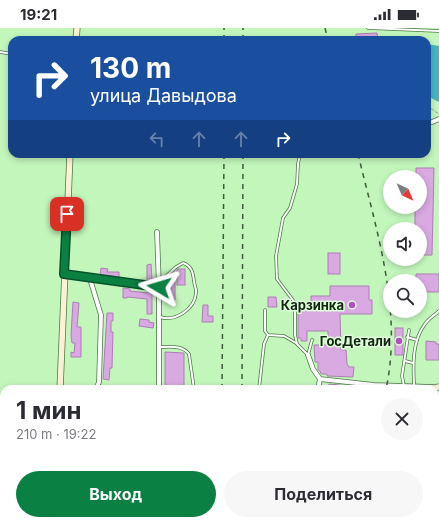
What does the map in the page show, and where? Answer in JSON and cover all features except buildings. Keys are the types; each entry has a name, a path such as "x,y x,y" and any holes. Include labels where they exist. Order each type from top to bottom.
{"main road":[{"path":"60,385 70,158"}],"street":[{"path":"432,122 439,119"},
{"path":"157,232 159,285 158,385"},
{"path":"64,274 90,279 159,285"},
{"path":"90,279 101,315 98,385"},
{"path":"308,355 313,369 320,379 319,385"},
{"path":"320,379 360,385"}],"lane":[{"path":"368,28 439,31"},
{"path":"297,344 295,335 295,302 277,279 276,256 284,218 290,208 297,184 299,158"},
{"path":"159,285 180,264 183,263 193,272 196,293 192,304 182,314 168,318 159,316"},
{"path":"266,310 265,331 268,335"},
{"path":"414,385 413,363 418,340 425,324 439,311"},
{"path":"404,385 402,376 409,330"},
{"path":"268,335 284,336 297,344 308,355"},
{"path":"259,385 264,344 268,335"},
{"path":"407,337 418,340"},
{"path":"308,355 312,340"},
{"path":"159,347 176,347 186,350 189,354 193,385"},
{"path":"404,361 413,363"}],"water":[{"path":"431,45 439,46 439,102 431,98"}],"railway":[{"path":"224,28 224,36"},
{"path":"243,28 243,36"},
{"path":"325,28 327,36"},
{"path":"222,385 224,158"},
{"path":"242,385 243,158"},
{"path":"359,158 379,241 389,300 391,330 390,360 387,385"}],"place":[{"name":"Карзинка","path":"352,305"},
{"name":"ГосДетали","path":"399,341"}],"route":[{"path":"67,214 64,274 90,279 159,287"}]}
